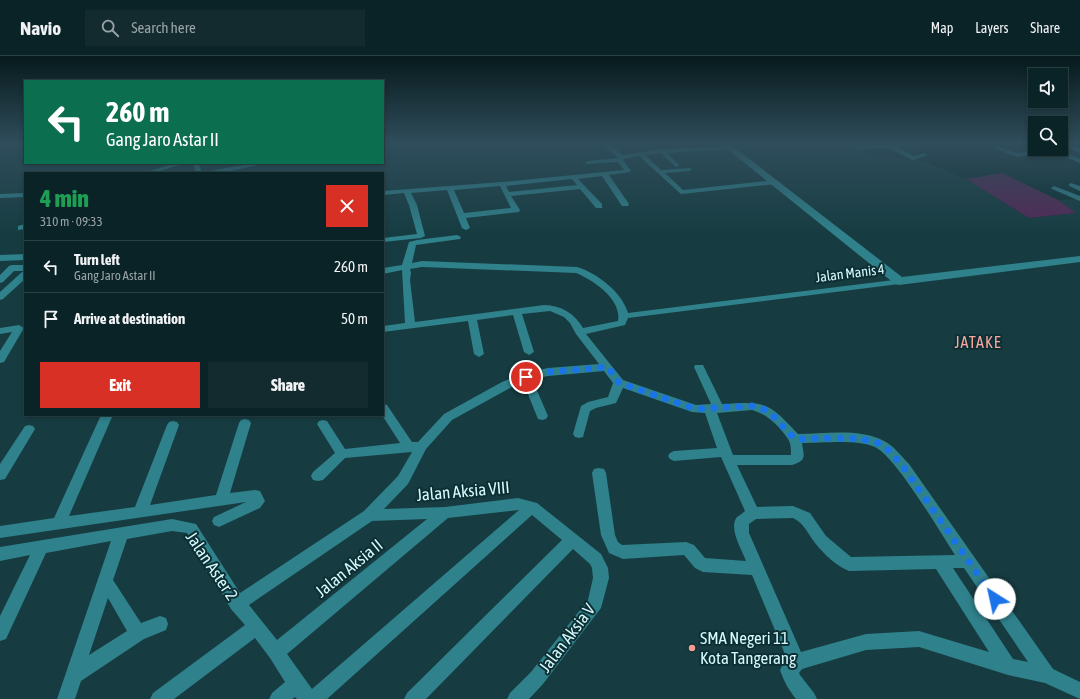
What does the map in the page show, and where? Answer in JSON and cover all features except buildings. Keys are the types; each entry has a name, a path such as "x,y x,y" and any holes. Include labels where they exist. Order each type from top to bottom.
{"street":[{"path":"384,193 611,174"},
{"path":"661,174 681,192 775,182"},
{"path":"764,174 899,281"},
{"path":"605,175 625,204"},
{"path":"574,178 600,206"},
{"path":"461,216 515,211 502,184"},
{"path":"1071,185 1080,189"},
{"path":"449,187 466,228"},
{"path":"507,194 582,187"},
{"path":"1054,188 1080,199"},
{"path":"384,240 421,236 414,208 407,191"},
{"path":"0,196 24,196"},
{"path":"384,234 392,233"},
{"path":"410,326 406,269 412,244 414,242 457,237"},
{"path":"0,258 24,257"},
{"name":"Jalan Manis 4","path":"624,316 1080,259"},
{"path":"384,271 406,269 422,264 576,270 590,275 609,291 621,307 624,316 622,323 580,332"},
{"path":"0,280 12,268 24,268"},
{"path":"0,297 24,275"},
{"path":"384,329 551,308 570,317 574,321 580,332 619,383 696,409 752,406 763,409 773,416 795,439 798,457 792,460 726,456 674,456"},
{"path":"517,312 529,352"},
{"path":"472,317 479,354"},
{"path":"0,331 22,327"},
{"path":"1,357 22,327"},
{"path":"238,604 369,515 402,480 415,447 448,418 506,386 526,377 548,372 608,367"},
{"path":"699,367 714,409 726,456 753,513"},
{"path":"526,377 542,416"},
{"path":"579,434 585,409 615,398 619,383"},
{"path":"384,409 415,447"},
{"path":"59,523 106,417"},
{"path":"221,501 245,423"},
{"path":"323,424 342,454"},
{"path":"140,512 172,425"},
{"path":"0,475 29,429"},
{"path":"795,439 873,441 890,452 904,468 1047,675"},
{"path":"318,476 342,454 415,447"},
{"path":"599,473 608,535 611,544 616,551 623,552 686,548 691,551 696,561 703,565 757,568"},
{"path":"0,532 255,495 258,501 255,504 219,521"},
{"name":"Jalan Aksia VIII","path":"369,515 445,513 518,504 532,507"},
{"path":"314,699 532,507 569,543 413,699"},
{"path":"797,662 742,533 742,522 753,513 793,512 800,514 805,517 821,540 842,560 849,564 969,561"},
{"name":"Jalan Aksia II","path":"276,652 445,513"},
{"name":"Jalan Aster 2","path":"0,554 172,526 191,528 238,604 276,652 296,684 308,699"},
{"path":"66,699 121,534"},
{"name":"Jalan Aksia V","path":"523,696 595,603 601,578 600,568 596,559 569,543"},
{"path":"0,633 42,546"},
{"path":"940,561 1008,666"},
{"path":"106,580 138,633"},
{"path":"74,676 138,633 160,624"},
{"path":"159,699 256,626"},
{"path":"808,699 790,676 789,670 797,662 866,642 907,638 936,643 1008,666 1047,675 1080,691"},
{"path":"278,699 296,684"}],"shaded area":[{"path":"0,174 24,174 24,416 384,416 384,174 954,174 966,179 1029,218 1075,213 1058,200 1080,199 1080,699 0,699"},
{"path":"1004,174 1058,200 1076,213 1029,218 966,179"}],"place":[{"name":"SMA Negeri 11 Kota Tangerang","path":"692,648"}],"district":[{"name":"JATAKE","path":"978,342"}],"route":[{"path":"526,377 548,372 564,372 608,367 619,383 696,409 705,410 752,406 763,409 773,416 795,439 873,441 890,452 904,468 995,599"}]}
